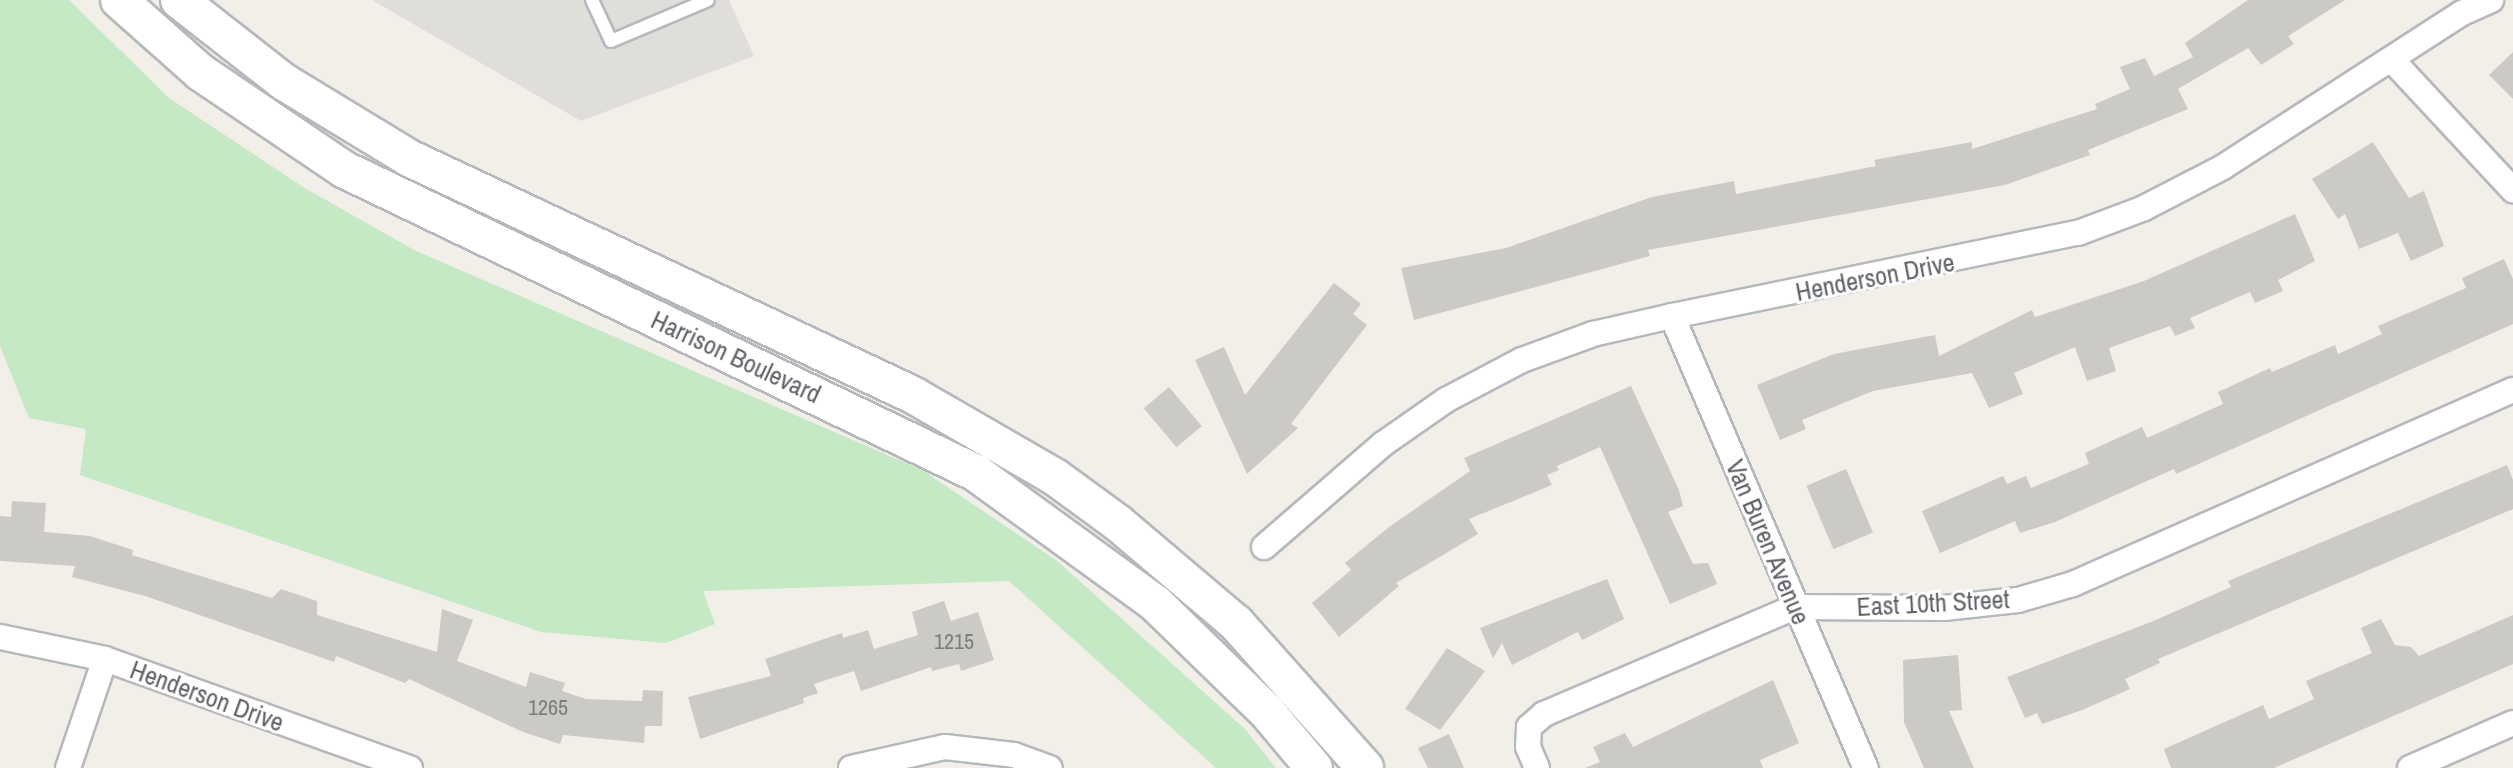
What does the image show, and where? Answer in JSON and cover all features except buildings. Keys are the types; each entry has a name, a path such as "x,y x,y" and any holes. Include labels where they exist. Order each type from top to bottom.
{"main road":[{"name":"Harrison Boulevard","path":"119,0 200,72 345,170 976,473 1155,603 1267,712 1314,768"},
{"name":"Harrison Boulevard","path":"179,0 277,77 409,158 913,395 1030,461 1118,523 1236,623 1365,768"}],"street":[{"name":"Henderson Drive","path":"1264,547 1383,444 1446,400 1522,360 1593,334 2078,233 2144,208 2223,167 2491,0"},
{"path":"2392,60 2513,190"},
{"name":"Van Buren Avenue","path":"1672,316 1866,768"},
{"name":"East 10th Street","path":"1537,768 1528,747 1529,727 1544,714 1795,607 1944,608 2018,600 2060,588 2513,390"},
{"name":"Henderson Drive","path":"0,637 105,659 410,768"},
{"path":"68,768 105,659"},
{"path":"2410,768 2513,723"},
{"path":"851,768 945,747 1014,755 1049,767"}],"lane":[{"path":"592,0 611,41 708,0"}],"shaded area":[{"path":"372,0 729,0 754,56 581,121"}],"green space":[{"path":"0,0 69,0 169,98 303,187 414,250 922,470 1056,560 1245,729 1276,768 1216,768 1009,581 703,591 715,624 666,643 541,632 80,475 86,429 29,418 0,346"}]}
